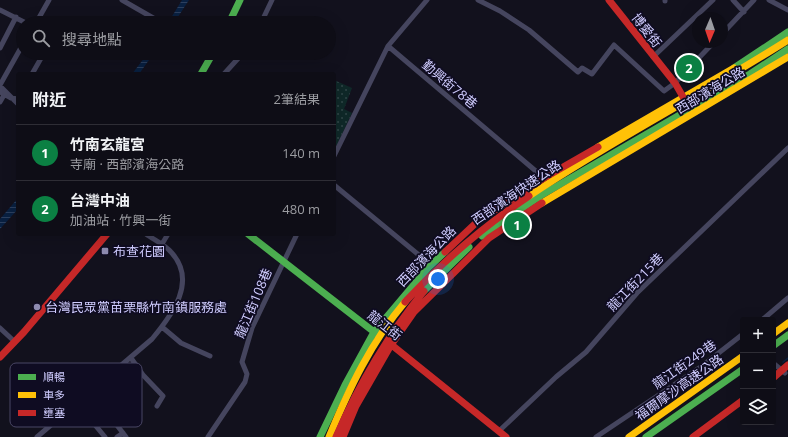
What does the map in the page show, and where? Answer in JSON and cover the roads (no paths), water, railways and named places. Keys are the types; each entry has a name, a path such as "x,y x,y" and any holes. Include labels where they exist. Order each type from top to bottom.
{"main road":[{"path":"232,16 240,0"},
{"name":"博愛街","path":"609,0 675,83 688,106"},
{"name":"西部濱海公路","path":"343,437 356,406 391,345 414,312 489,238 542,202 601,167 688,106 746,61 788,32"},
{"name":"西部濱海快速公路","path":"380,336 463,252 489,231 540,196 688,106 788,40"},
{"name":"西部濱海快速公路","path":"331,436 359,372 380,336 416,289 458,248 488,224 536,190 688,106 750,74 788,49"},
{"name":"西部濱海公路","path":"320,437 345,385 380,336 432,265 478,221 544,178 788,57"},
{"path":"202,72 209,60"},
{"path":"540,196 601,167"},
{"path":"488,224 517,196"},
{"path":"0,357 15,342 105,236"},
{"name":"龍江街","path":"251,236 380,336 506,437"},
{"path":"776,332 788,323"},
{"path":"776,344 788,335"},
{"name":"福爾摩沙高速公路","path":"629,437 706,384 740,358"},
{"path":"776,380 785,372 788,365"},
{"name":"福爾摩沙高速公路","path":"646,437 740,371"},
{"path":"776,376 785,372"},
{"path":"694,437 740,402"},
{"path":"698,437 740,408"}],"street":[{"path":"40,16 49,0"},
{"path":"122,0 150,16"},
{"path":"264,16 272,0"},
{"path":"336,152 388,46 427,0"},
{"path":"478,0 500,11 529,30 578,72 582,68 592,74 614,45 664,91 675,83 708,48"},
{"path":"653,57 713,0"},
{"path":"733,0 744,12"},
{"path":"728,28 754,0"},
{"path":"768,0 788,10"},
{"path":"0,10 16,17 0,48"},
{"name":"勤興街78巷","path":"388,46 544,178"},
{"path":"16,56 0,85 16,102"},
{"path":"33,72 40,60"},
{"path":"226,72 237,60"},
{"path":"0,102 2,93 11,98 16,98"},
{"name":"龍江街215巷","path":"499,431 556,377 586,352 637,293 788,148"},
{"path":"336,187 432,265"},
{"path":"125,363 162,327 178,301 184,285 182,271 177,259 162,244 149,236"},
{"path":"162,244 167,236"},
{"name":"龍江街108巷","path":"208,437 245,382 247,374 242,362 252,328 296,236"},
{"path":"766,317 788,298"},
{"path":"162,327 181,343 210,356"},
{"path":"0,328 15,342"},
{"name":"龍江街249巷","path":"596,437 702,366 740,338"},
{"path":"131,358 135,363"},
{"path":"776,365 785,372"},
{"path":"142,374 163,396 157,406"},
{"path":"41,436 51,427"},
{"path":"97,427 105,437"},
{"path":"117,437 125,435 119,427"}],"water":[{"path":"182,0 189,0 179,16 172,16"},
{"path":"143,60 149,60 140,72 134,72"},
{"path":"16,200 16,211 0,229 0,219"}],"waterway":[{"path":"783,362 788,358"}],"place":[{"name":"台灣中油","path":"689,68"},
{"name":"竹南玄龍宮","path":"517,225"},
{"name":"布查花園","path":"105,251"},
{"name":"台灣民眾黨苗栗縣竹南鎮服務處","path":"37,307"}]}
